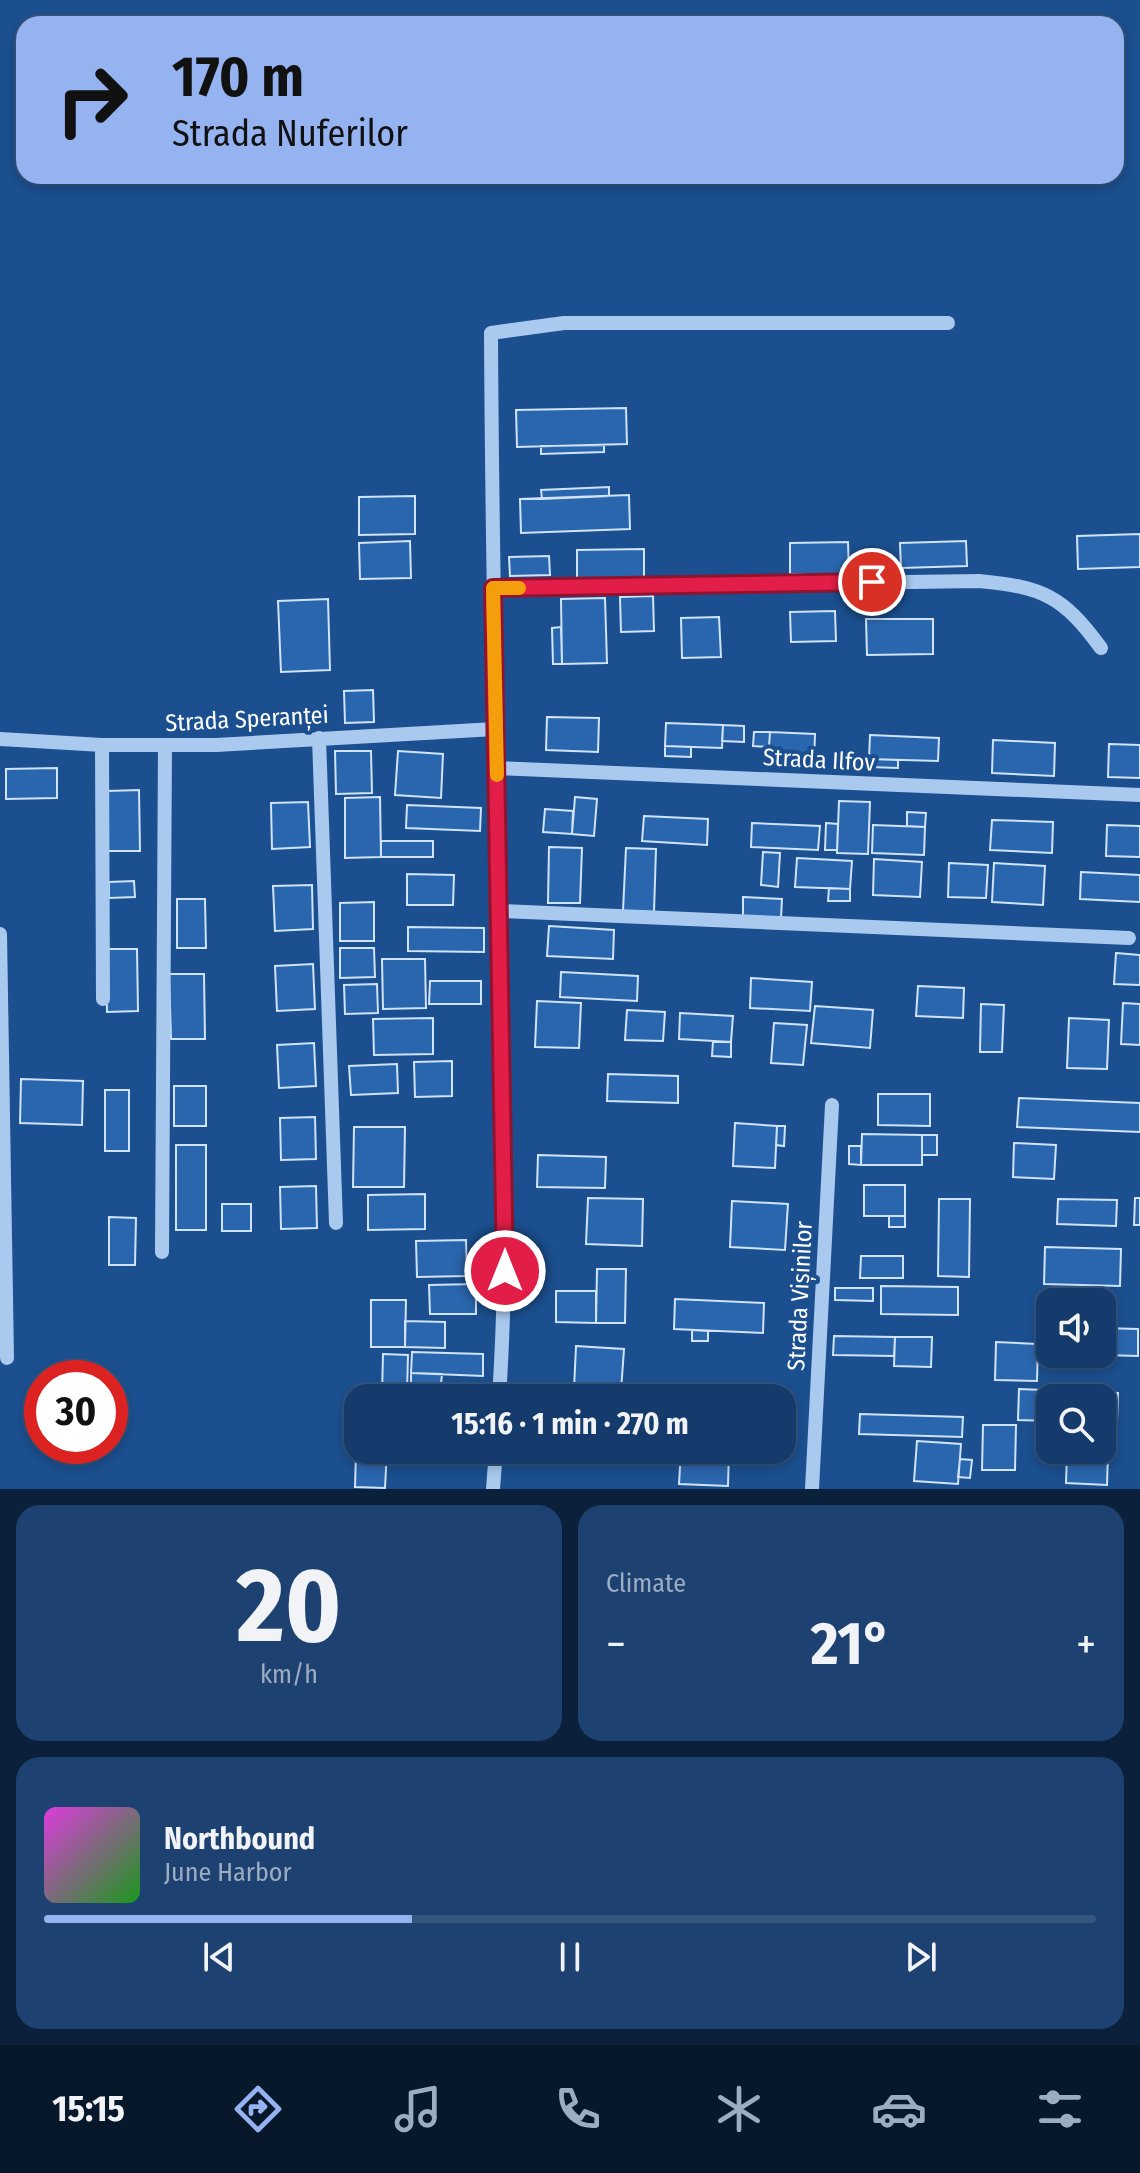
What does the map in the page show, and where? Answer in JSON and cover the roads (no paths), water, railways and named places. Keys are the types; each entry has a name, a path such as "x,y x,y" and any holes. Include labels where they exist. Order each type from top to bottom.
{"street":[{"path":"500,1384 505,1302 491,333 564,323 948,323"},
{"path":"493,588 1004,583 1043,592 1063,605 1083,624 1101,648"},
{"name":"Strada Speranței","path":"0,739 165,745 495,729"},
{"path":"319,738 336,1223"},
{"path":"102,745 103,999"},
{"path":"162,1252 165,745"},
{"name":"Strada Ilfov","path":"497,768 1140,795"},
{"path":"500,911 1129,938"},
{"path":"0,934 7,1358"},
{"name":"Strada Vișinilor","path":"812,1489 832,1105"},
{"path":"493,1489 495,1464"}]}
